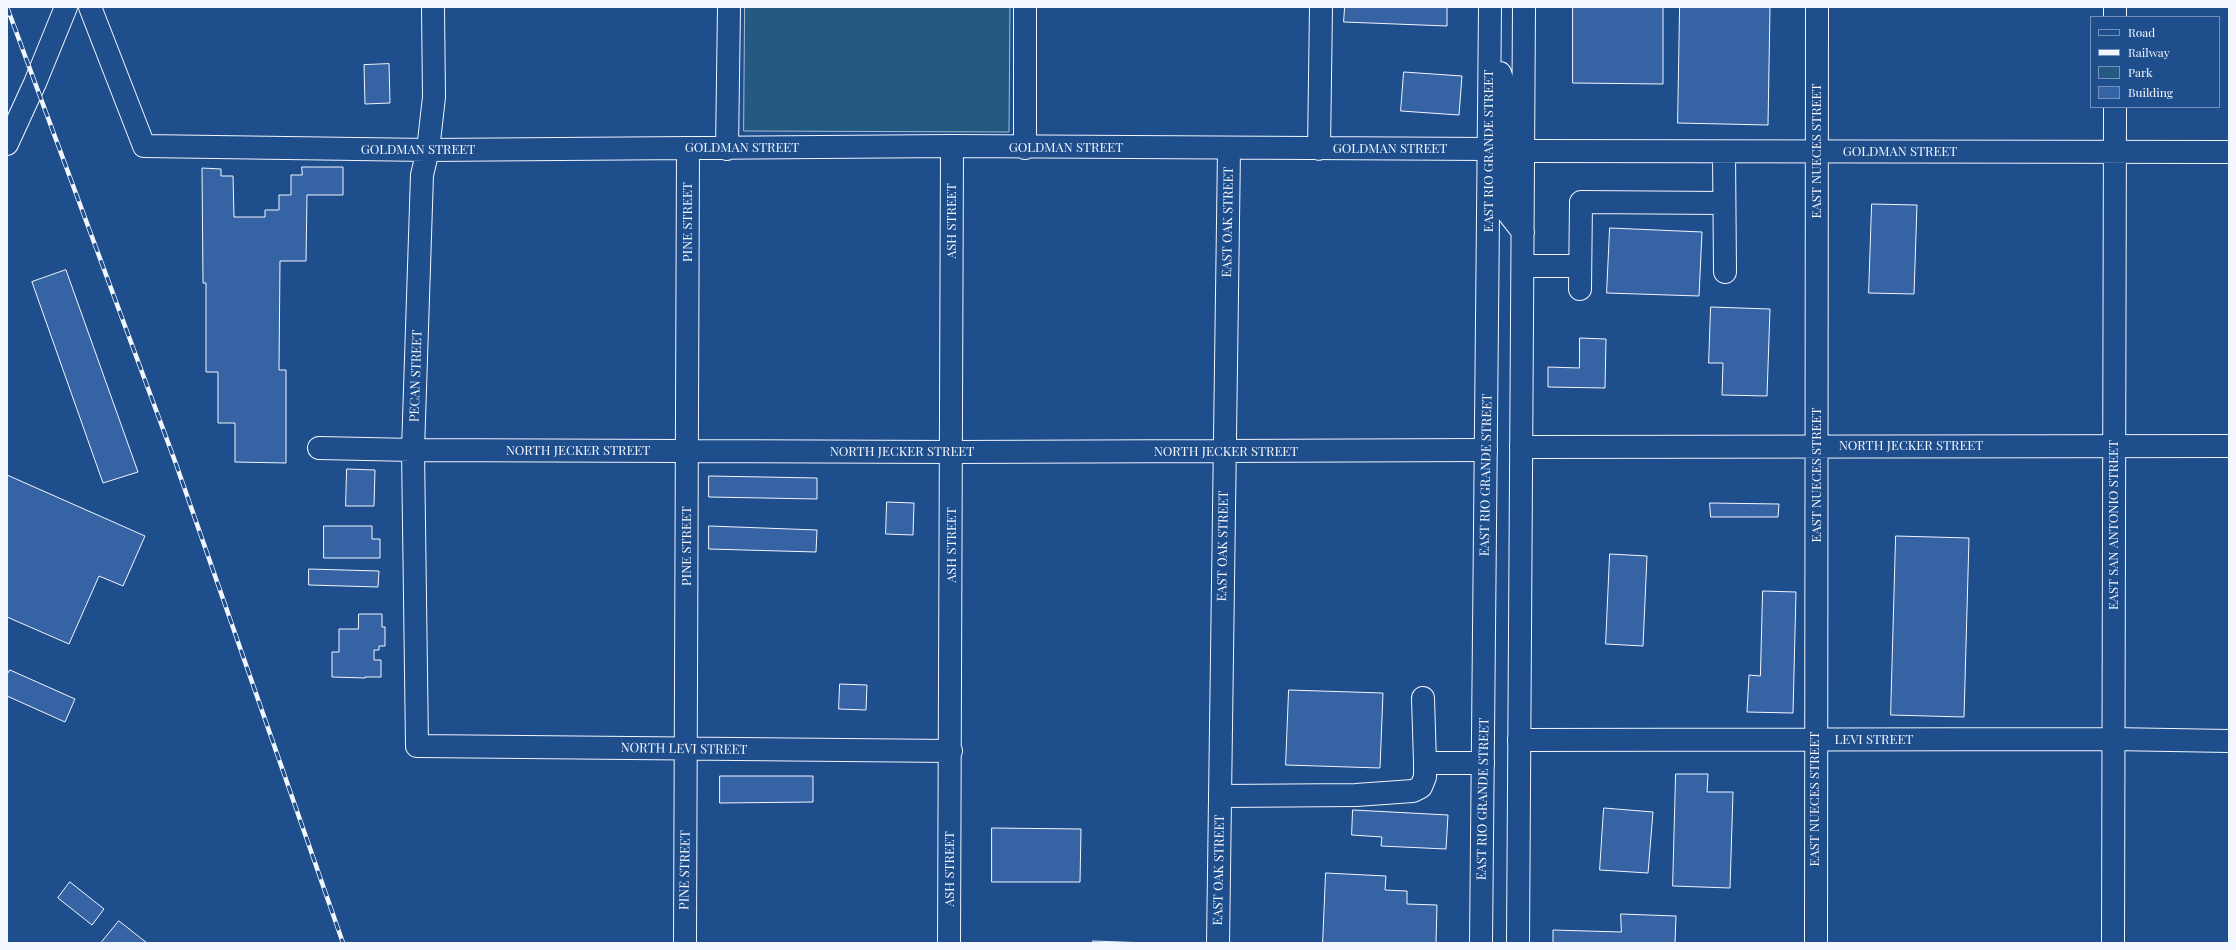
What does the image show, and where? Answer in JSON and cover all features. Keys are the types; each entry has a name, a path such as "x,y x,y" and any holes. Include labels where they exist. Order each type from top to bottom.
{"street":[{"path":"7,144 35,83 66,7"},
{"name":"GOLDMAN STREET","path":"90,7 144,146 428,150 727,149 952,146 1025,148 1489,149"},
{"name":"PECAN STREET","path":"417,746 413,450 422,175 428,150 434,97 433,7"},
{"path":"727,149 729,7"},
{"path":"1025,7 1025,148"},
{"path":"1319,149 1321,7"},
{"name":"EAST RIO GRANDE STREET","path":"1481,943 1490,7"},
{"path":"1518,943 1524,7"},
{"name":"EAST NUECES STREET","path":"1816,943 1815,741 1817,7"},
{"path":"1490,65 1500,72 1504,82 1505,124 1510,139 1523,151"},
{"name":"EAST SAN ANTONIO STREET","path":"2113,943 2112,739 2115,446 2115,108"},
{"name":"ASH STREET","path":"950,943 952,146"},
{"name":"PINE STREET","path":"685,943 688,148"},
{"name":"EAST OAK STREET","path":"1218,943 1229,149"},
{"path":"1489,149 1498,155 1504,163 1505,209 1523,232"},
{"name":"GOLDMAN STREET","path":"1523,151 2229,152"},
{"path":"1724,152 1725,272"},
{"path":"1580,289 1581,202 1724,203"},
{"path":"1523,266 1580,266"},
{"name":"NORTH JECKER STREET","path":"1522,447 2229,446"},
{"name":"NORTH JECKER STREET","path":"319,448 413,450 952,452 1486,450"},
{"path":"1220,796 1356,795 1413,791 1421,787 1425,777 1423,698"},
{"name":"LEVI STREET","path":"1520,740 1815,741 2112,739 2229,741"},
{"name":"NORTH LEVI STREET","path":"417,746 951,751"},
{"path":"1425,763 1483,763"}],"green space":[{"path":"745,7 1010,7 1009,132 744,131"}],"building":[{"path":"1345,7 1447,7 1447,26 1344,22"},
{"path":"1573,7 1663,7 1663,84 1573,83"},
{"path":"1680,7 1770,7 1768,125 1678,123"},
{"path":"389,64 390,103 365,104 364,65"},
{"path":"1404,72 1462,76 1459,115 1401,111"},
{"path":"302,167 343,167 343,195 307,195 306,261 280,261 279,370 286,370 286,463 235,462 235,423 218,423 218,372 206,372 206,283 203,283 202,168 221,169 221,176 233,176 234,217 265,217 265,210 279,210 279,195 291,195 291,175 302,175"},
{"path":"1872,204 1917,205 1914,294 1869,293"},
{"path":"1610,228 1702,232 1699,296 1607,293"},
{"path":"66,270 138,472 103,483 32,282"},
{"path":"1711,307 1770,309 1767,396 1722,395 1723,363 1709,363"},
{"path":"1580,338 1606,339 1605,388 1548,387 1548,367 1579,368"},
{"path":"347,469 375,470 374,506 346,506"},
{"path":"7,475 145,536 123,586 99,576 69,644 7,617"},
{"path":"709,476 817,478 817,499 709,497"},
{"path":"887,502 914,503 913,535 886,534"},
{"path":"1710,503 1779,504 1778,517 1711,517"},
{"path":"324,526 372,526 372,539 380,539 380,558 324,558"},
{"path":"709,526 817,530 816,552 709,549"},
{"path":"1896,536 1969,538 1964,717 1891,715"},
{"path":"1610,554 1647,556 1643,646 1606,644"},
{"path":"309,569 379,571 378,587 309,585"},
{"path":"1763,591 1796,592 1793,713 1747,712 1749,675 1760,676"},
{"path":"359,614 382,614 382,627 385,627 385,646 379,646 379,650 374,650 374,660 381,660 381,677 332,677 332,652 339,652 339,629 358,629"},
{"path":"10,670 75,699 65,722 7,696 7,675"},
{"path":"840,684 867,685 866,710 839,709"},
{"path":"1289,690 1383,693 1380,768 1286,765"},
{"path":"1676,774 1708,774 1707,792 1733,792 1730,888 1673,886"},
{"path":"720,776 813,776 813,802 720,803"},
{"path":"1604,808 1653,812 1648,873 1600,870"},
{"path":"1353,810 1448,815 1446,849 1381,846 1382,837 1352,835"},
{"path":"992,828 1081,829 1080,882 992,882"},
{"path":"1326,873 1386,876 1385,890 1407,891 1407,904 1437,905 1436,943 1323,943"},
{"path":"70,882 104,909 92,925 58,898"},
{"path":"1621,914 1676,916 1675,943 1553,943 1553,930 1621,932"},
{"path":"119,921 147,943 101,943"},
{"path":"1093,941 1147,943 1093,943"}],"railway":[{"path":"7,7 176,464 343,943"}]}
